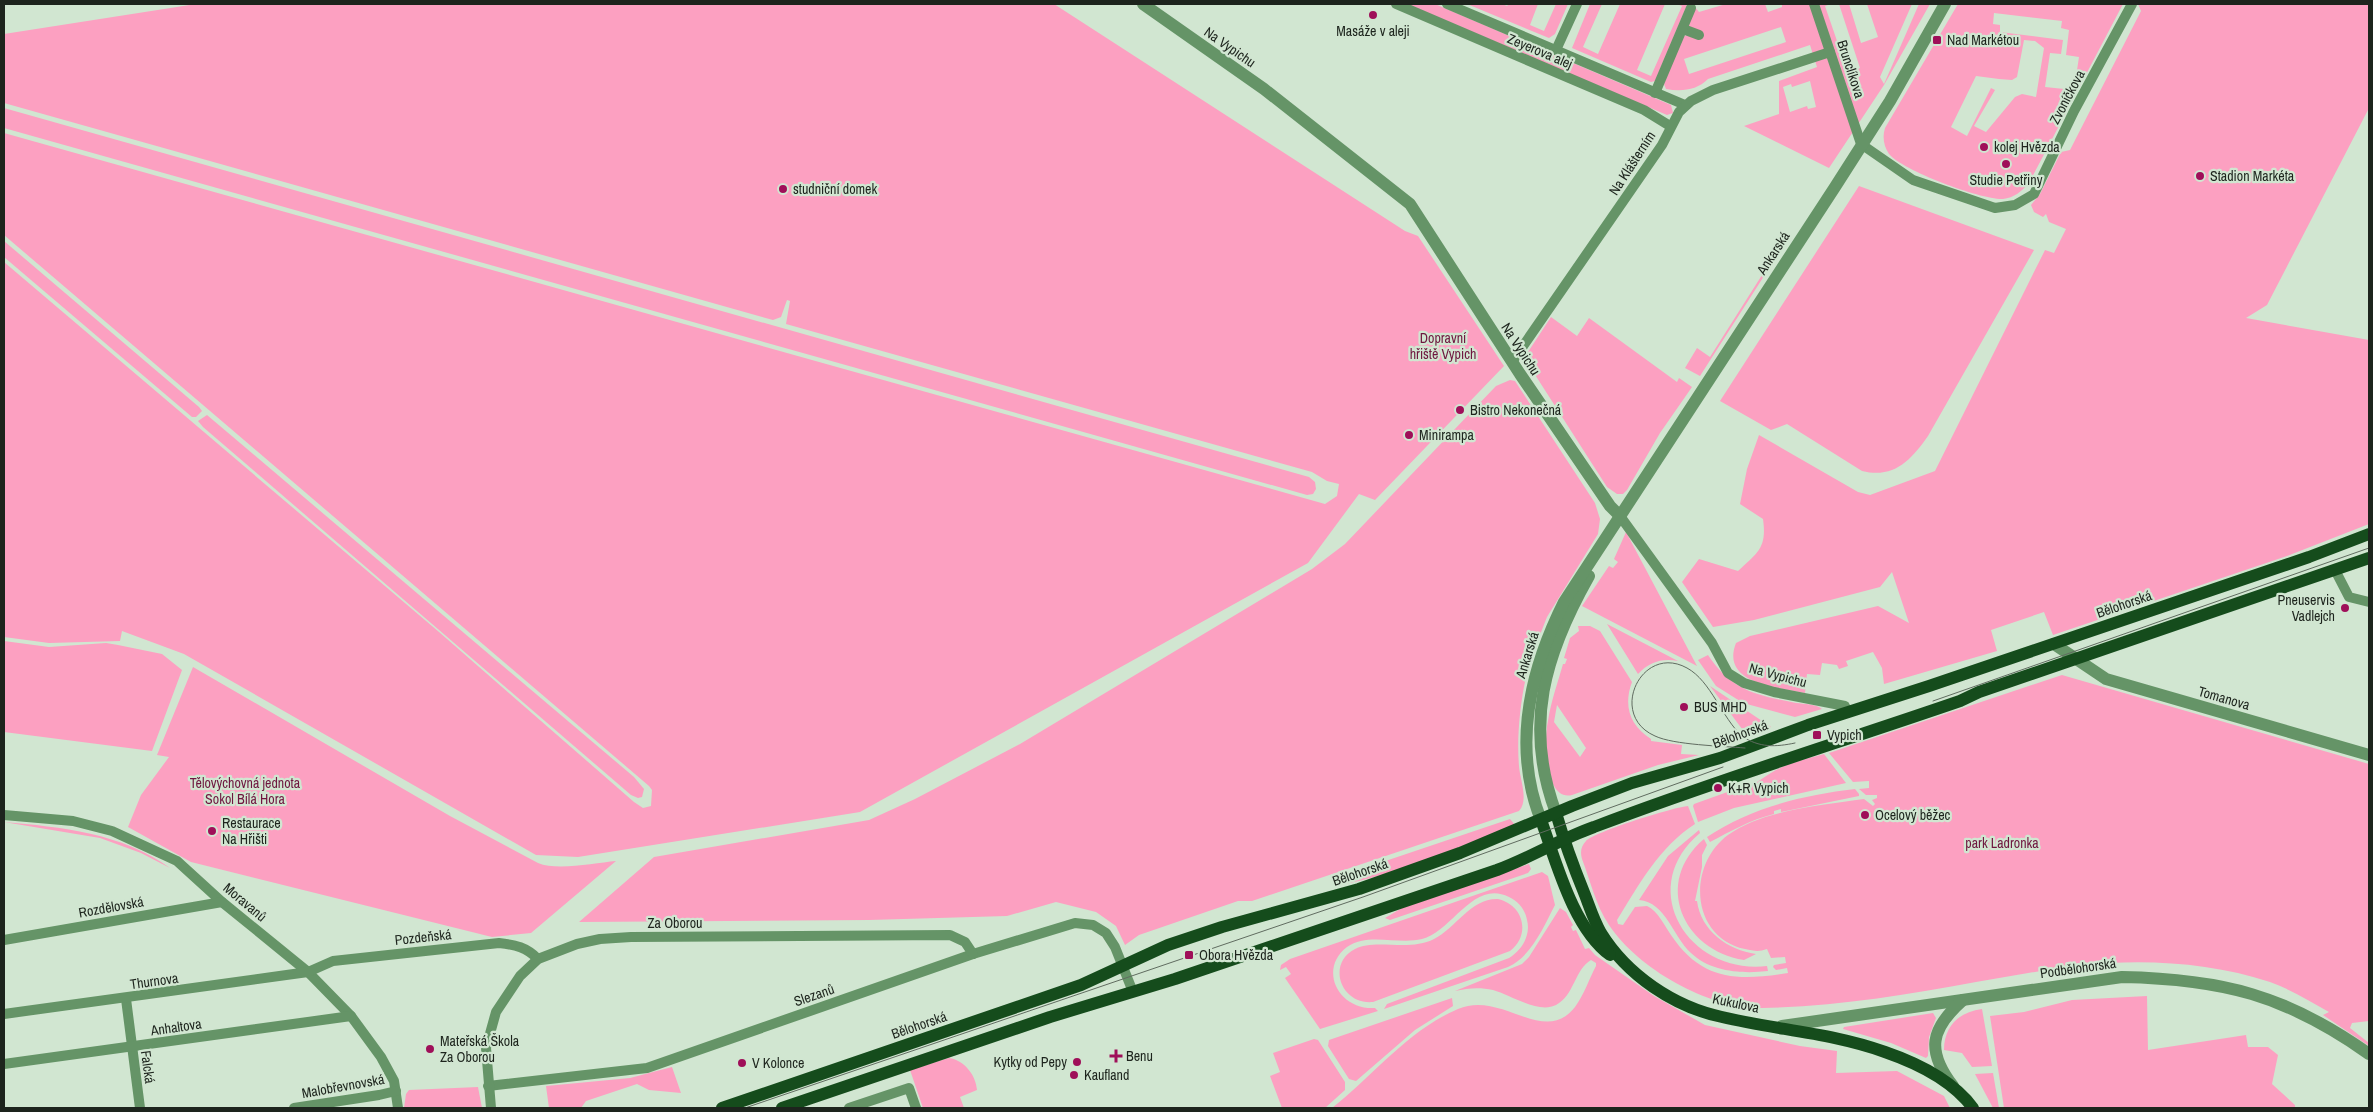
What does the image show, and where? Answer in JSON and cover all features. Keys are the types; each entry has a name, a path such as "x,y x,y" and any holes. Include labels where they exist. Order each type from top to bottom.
{"main road":[{"name":"Bělohorská","path":"722,1108 1063,992 1159,948 1210,930 1359,889 1460,853 1632,783 1720,758 1847,713 2300,560 2369,534"},
{"path":"782,1108 1050,1017 1133,992 1497,870 1592,827 1728,778 1951,704 1979,692 2369,558"},
{"name":"Kukulova","path":"1556,813 1564,840 1600,931 1634,972 1667,995 1696,1010 1722,1017 1861,1044 1908,1061 1954,1088 1973,1108"},
{"path":"1541,820 1572,901 1588,931 1602,949 1634,972"}],"street":[{"name":"Na Vypichu","path":"1144,4 1264,89 1410,204 1512,362 1610,506 1620,516 1712,643 1728,674 1744,683 1774,692 1845,706 1847,713"},
{"name":"Zeyerova alej","path":"1396,4 1644,110 1670,126"},
{"name":"Zeyerova alej","path":"1447,4 1685,105"},
{"name":"Zeyerova alej","path":"1556,50 1577,4"},
{"name":"Brunclíkova","path":"1814,4 1861,144"},
{"name":"Ankarská","path":"1541,820 1530,787 1526,757 1530,700 1538,661 1565,599 1890,101 1945,4"},
{"name":"Zvoníčkova","path":"1861,144 1913,180 1995,208 2015,205 2034,194 2074,111 2132,4"},
{"path":"1655,93 1691,8"},
{"path":"1683,28 1699,35"},
{"name":"Na Klášterním","path":"1512,362 1656,153 1670,126 1685,105 1712,90 1830,52"},
{"name":"Ankarská","path":"1556,813 1544,778 1541,752 1541,711 1546,679 1553,650 1564,622 1620,516"},
{"path":"2335,570 2345,593 2349,597 2369,602"},
{"name":"Tomanova","path":"2054,644 2106,679 2367,752"},
{"name":"Moravanů","path":"4,814 73,821 112,831 177,861 222,902 308,972 351,1016 381,1056 394,1081 398,1108"},
{"name":"Rozdělovská","path":"4,940 222,902"},
{"name":"Slezanů","path":"488,1086 647,1068 973,954 1072,924 1094,925 1104,930 1112,940 1123,966"},
{"name":"Za Oborou","path":"491,1108 486,1048 496,1012 520,976 538,959 577,944 600,939 631,937 950,935 965,942 973,954"},
{"name":"Pozdeňská","path":"308,972 333,961 499,943 518,945 529,950 538,959"},
{"path":"1123,966 1133,992"},
{"name":"Thurnova","path":"4,1014 126,999 308,972"},
{"name":"Podbělohorská","path":"1776,1027 2122,977 2164,978 2204,982 2242,990 2304,1014 2369,1054"},
{"name":"Falcká","path":"126,999 140,1108"},
{"path":"1954,1088 1942,1072 1935,1055 1935,1039 1951,1011 1963,1000"},
{"name":"Anhaltova","path":"4,1064 351,1016"},
{"path":"849,1108 909,1088 916,1108"},
{"name":"Malobřevnovská","path":"294,1108 396,1091"}],"green space":[{"name":"Dopravní hřiště Vypich","path":"196,4 1054,4 1405,231 1418,236 1504,366 1375,500 1359,494 1308,563 860,812 578,857 536,855 184,654 122,631 120,641 49,643 4,637 4,262 439,632 634,802 643,808 651,806 652,790 649,786 4,235 4,133 1325,504 1337,496 1339,484 1327,481 1312,472 786,324 790,301 787,300 781,317 773,320 4,103 4,34"},
{"path":"1407,4 1435,4 1671,105 1673,113 1667,115"},
{"path":"1467,4 1502,4 1507,6 1509,4 1538,4 1530,25 1544,31 1556,4 1568,4 1555,34 1549,38"},
{"path":"1590,4 1602,4 1583,47 1598,54 1620,4 1665,4 1637,70 1651,76 1682,6 1676,4 1692,4 1687,5 1655,81 1651,82 1572,48"},
{"path":"1726,4 1765,4 1768,12 1782,7 1782,4 1831,4 1825,6 1847,70 1853,71 1860,68 1839,4 1849,4 1861,43 1878,37 1867,4 1912,4 1880,77 1884,84 1919,4 1930,4 1884,85 1829,168 1744,126 1779,114 1779,81 1817,67 1810,45 1708,79 1694,88 1683,90 1666,89 1664,84 1682,37 1687,35 1688,24 1695,7 1699,12","holes":["1781,27 1786,42 1689,74 1684,59","1810,81 1816,107 1808,109 1807,106 1790,112 1783,87 1791,84 1792,87"]},
{"path":"1958,4 2123,4 2029,183 2014,196 2003,199 1978,195 1943,183 1910,168 1897,161 1887,151 1884,138 1885,128","holes":["1994,13 2062,21 2061,28 2069,30 2066,55 2079,57 2074,90 2045,87 2050,53 2061,54 2063,40 2000,32 2000,25 1993,24","2024,40 2035,41 2044,48 2036,97 2022,94 2015,97 1986,132 1974,126 1995,90 1991,88 1967,136 1951,127 1976,76 2012,80 2017,77"]},
{"path":"2138,4 2369,4 2369,108 2267,305 2246,318 2369,340 2369,524 2287,556 2053,635 2044,612 1991,630 1997,651 1884,684 1882,668 1873,652 1846,661 1848,666 1839,669 1837,665 1822,663 1820,675 1807,674 1805,693 1754,681 1736,667 1733,657 1736,643 1750,636 1878,606 1909,623 1892,572 1880,587 1754,620 1713,627 1682,582 1699,559 1738,571 1760,549 1764,537 1763,519 1740,504 1747,469 1759,435 1858,492 1870,495 1935,471 2045,250 2054,253 2066,229 2049,222 2046,214 2043,217 2034,212 2031,205 2040,194 2061,152 2070,150 2141,11"},
{"path":"4,108 1309,477 1315,482 1316,489 1313,494 1307,495 4,128"},
{"path":"1859,186 2034,250 1928,436 1915,453 1901,466 1892,470 1873,473 1862,471 1787,424 1771,430 1720,401"},
{"path":"4,241 202,411 196,417 192,417 4,257"},
{"path":"1776,253 1773,262 1700,376 1685,368 1697,348 1710,357"},
{"path":"1551,317 1577,336 1589,318 1677,382 1679,378 1692,387 1660,433 1623,494 1617,494 1607,487 1532,370 1528,352"},
{"path":"1510,380 1515,381 1595,503 1600,519 1598,534 1547,617 1538,640 1534,638 1531,646 1535,647 1523,690 1519,722 1518,752 1524,796 1519,811 1252,901 1238,901 1139,935 1125,945 1116,926 1096,912 1056,902 1007,916 869,920 579,922 654,857 869,820 915,799 1020,744 1312,569 1345,544 1496,386"},
{"path":"207,415 634,777 644,789 642,797 638,798 631,795 203,427 198,421"},
{"path":"1626,532 1697,666 1582,606 1609,566 1613,568 1618,562 1614,559"},
{"path":"1607,624 1678,661 1656,662 1647,666 1638,674"},
{"path":"1578,626 1590,626 1600,631 1632,682 1628,699 1630,715 1638,728 1651,741 1682,745 1681,754 1699,755 1658,765 1572,795 1563,795 1556,789 1551,779 1546,754 1549,714 1563,664 1565,664 1567,659 1564,658 1570,638 1579,631","holes":["1557,705 1586,748 1580,757 1554,722"]},
{"path":"4,641 49,647 106,643 162,654 182,670 152,751 4,732"},
{"path":"1708,655 1726,677 1746,689 1757,694 1813,705 1822,709 1795,717 1743,703 1716,686 1698,660"},
{"name":"Tělovýchovná jednota Sokol Bílá Hora","path":"193,667 450,816 538,863 565,866 616,861 531,933 492,937 191,862 128,827 141,795 169,757 157,755"},
{"name":"park Ladronka","path":"2062,675 2369,764 2369,1021 2352,1023 2350,1028 2369,1043 2369,1046 2323,1015 2329,1012 2278,985 2231,971 2170,963 2129,962 2092,964 1842,1003 1789,1007 1741,1007 1698,994 1656,971 1622,941 1604,918 1582,859 1581,849 1584,843 1592,837 1618,826 1688,806 1695,824 1682,833 1660,855 1617,920 1618,924 1623,925 1635,907 1647,906 1658,915 1683,950 1708,969 1737,977 1770,976 1788,973 1787,968 1776,970 1773,967 1774,965 1786,963 1785,957 1771,958 1767,949 1759,951 1745,949 1727,942 1713,930 1705,916 1700,899 1701,881 1706,864 1715,848 1728,835 1742,827 1775,814 1812,806 1864,799 1873,806 1875,804 1872,800 1877,798 1877,795 1866,795 1859,789 1869,788 1869,781 1853,782 1829,753"},
{"path":"1710,686 1771,727 1748,737"},
{"path":"1824,754 1846,783 1734,808 1698,822 1694,804 1733,790 1736,794 1781,767"},
{"path":"1855,789 1859,796 1781,812 1781,809 1774,811 1774,814 1733,830 1710,842 1707,837 1741,818 1778,804 1816,795"},
{"path":"1510,819 1515,825 1425,860 1380,875 1333,886 1335,878"},
{"path":"4,822 47,826 111,839 151,856 170,868 141,853 100,838"},
{"path":"1699,830 1700,833 1681,855 1672,878 1672,901 1679,923 1694,942 1714,957 1738,965 1767,966 1768,971 1737,972 1708,964 1691,953 1663,913 1648,902 1639,900 1668,856"},
{"path":"1704,839 1707,845 1702,855 1702,867 1695,901 1697,901 1704,921 1718,937 1736,948 1756,954 1744,960 1722,954 1704,943 1691,929 1682,912 1678,894 1680,875 1689,856"},
{"path":"1529,864 1531,869 1528,873 1390,920 1385,918 1402,908"},
{"path":"1542,872 1548,876 1555,905 1530,949 1524,956 1508,967 1384,1009 1387,1004 1509,958 1518,951 1528,931 1526,916 1521,906 1515,901 1496,893 1484,895 1474,901 1443,927 1422,939 1403,941 1364,940 1347,947 1338,956 1333,976 1336,986 1342,995 1362,1007 1375,1008 1378,1011 1320,1029 1285,978 1291,974 1286,967 1280,970 1281,965 1290,959"},
{"path":"1498,899 1514,907 1522,921 1521,937 1510,951 1373,1002 1362,1001 1346,991 1341,982 1341,964 1346,956 1355,949 1372,945 1424,943 1442,934 1480,903"},
{"path":"1560,908 1566,912 1573,925 1571,927 1573,931 1576,930 1585,949 1589,948 1595,955 1654,996 1705,1025 1800,1046 1837,1051 1836,1073 1897,1071 1944,1096 1950,1108 1332,1108 1407,1041 1440,1018 1458,1009 1474,1005 1490,1006 1536,1020 1550,1022 1563,1018 1575,1007 1584,992 1596,966 1596,963 1591,960 1581,970 1562,1001 1549,1007 1533,1006 1488,989 1474,988 1455,991 1522,964 1529,957"},
{"path":"2147,996 2148,1050 2246,1035 2248,1047 2268,1047 2278,1055 2272,1084 2295,1105 2295,1108 2004,1108 1990,1016 2024,1012 2072,1000"},
{"path":"1452,998 1453,1006 1415,1030 1356,1081 1349,1079 1328,1046 1329,1040"},
{"path":"1982,1009 1992,1066 1972,1067 1962,1053 1944,1050 1945,1041 1954,1022 1966,1013"},
{"path":"1933,1013 1936,1018 1929,1037 1928,1056 1926,1058 1891,1043 1843,1029 1844,1027"},
{"path":"1314,1039 1318,1040 1345,1082 1345,1090 1325,1108 1282,1108 1270,1076 1280,1072 1273,1053"},
{"path":"949,1058 960,1062 968,1069 972,1074 977,1090 960,1097 964,1108 923,1108 910,1070"},
{"path":"672,1067 681,1093 649,1090 637,1084 586,1101 581,1108 549,1108 546,1086 630,1078"},
{"path":"1993,1073 1999,1108 1993,1108 1975,1074"},
{"path":"478,1087 482,1108 404,1108 406,1094 409,1090"}],"tram line":[{"path":"1933,701 2369,548"},
{"path":"1745,748 1686,743 1655,736 1641,726 1633,713 1632,699 1636,685 1644,673 1656,665 1671,663 1687,668 1710,690 1728,720 1742,736 1755,743 1768,746 1795,743"},
{"path":"745,1108 1363,897 1723,767"}],"place":[{"name":"Masáže v aleji","path":"1373,15"},
{"name":"Nad Markétou","path":"1937,40"},
{"name":"kolej Hvězda","path":"1984,147"},
{"name":"Studie Petřiny","path":"2006,164"},
{"name":"Stadion Markéta","path":"2200,176"},
{"name":"studniční domek","path":"783,189"},
{"name":"Bistro Nekonečná","path":"1460,410"},
{"name":"Minirampa","path":"1409,435"},
{"name":"Pneuservis Vadlejch","path":"2345,608"},
{"name":"BUS MHD","path":"1684,707"},
{"name":"Vypich","path":"1817,735"},
{"name":"K+R Vypich","path":"1718,788"},
{"name":"Ocelový běžec","path":"1865,815"},
{"name":"Restaurace Na Hřišti","path":"212,831"},
{"name":"Obora Hvězda","path":"1189,955"},
{"name":"Mateřská Škola Za Oborou","path":"430,1049"},
{"name":"Benu","path":"1116,1056"},
{"name":"Kytky od Pepy","path":"1077,1062"},
{"name":"V Kolonce","path":"742,1063"},
{"name":"Kaufland","path":"1074,1075"}]}
